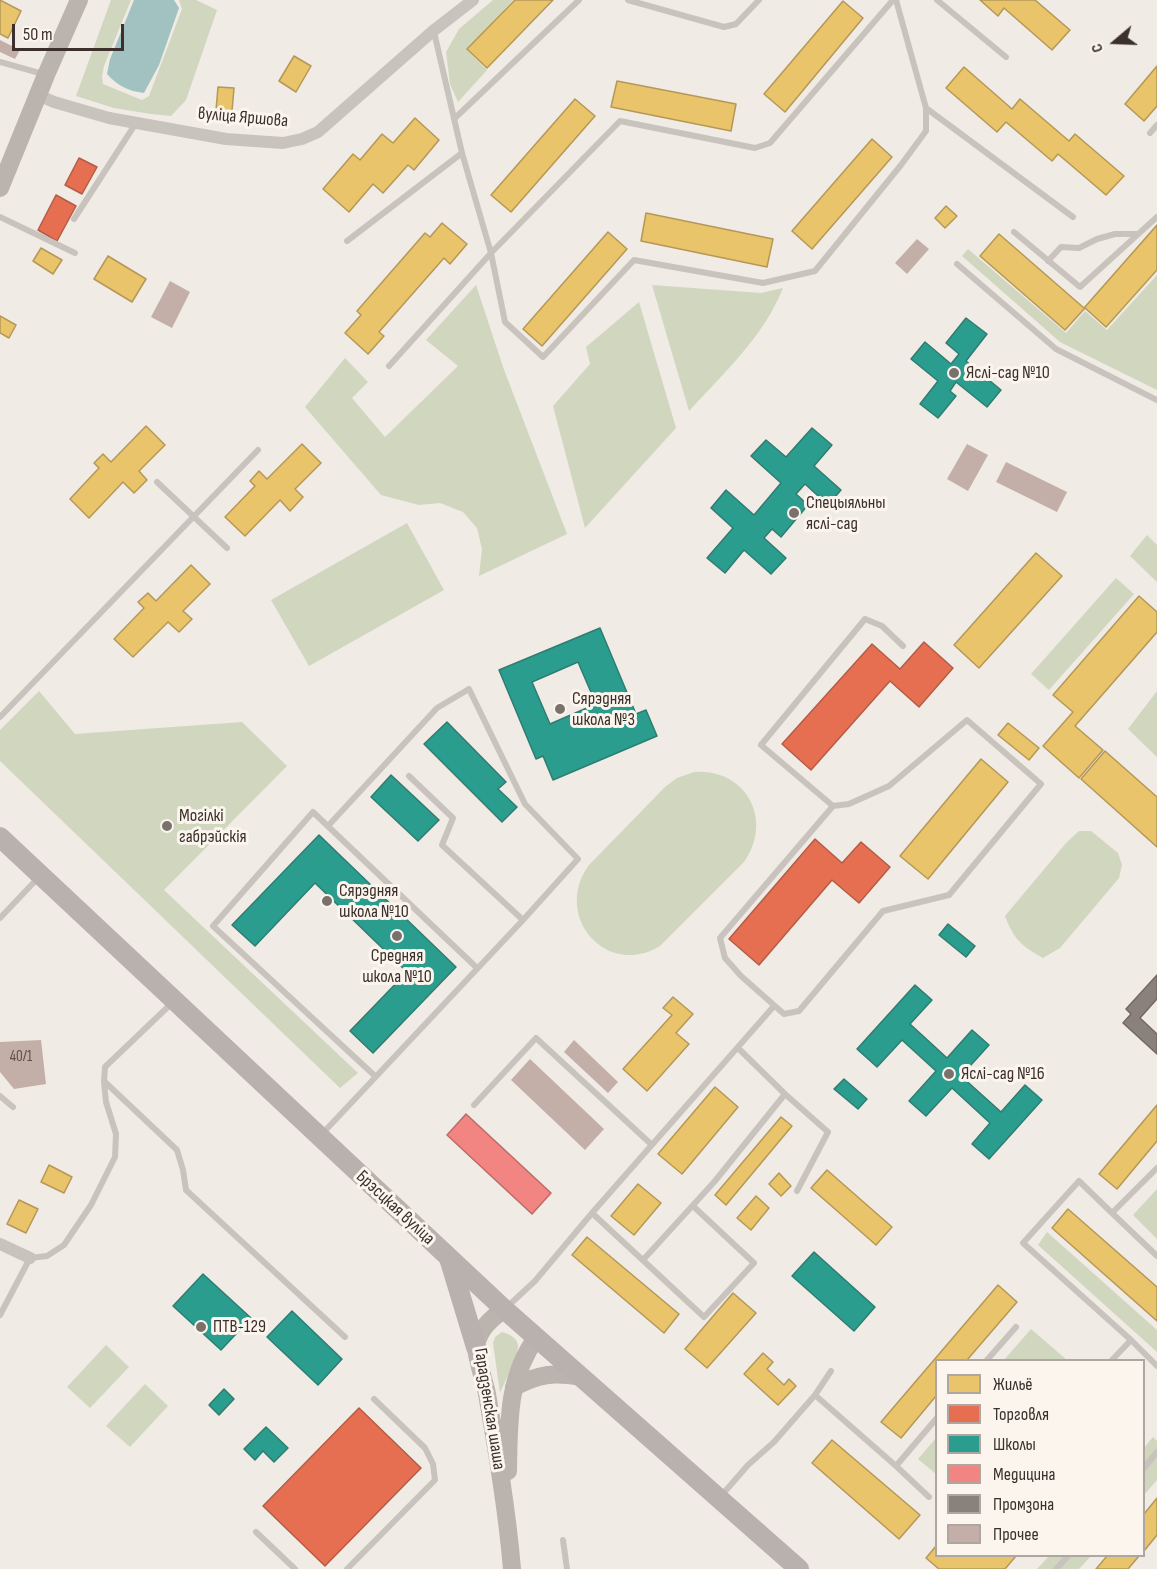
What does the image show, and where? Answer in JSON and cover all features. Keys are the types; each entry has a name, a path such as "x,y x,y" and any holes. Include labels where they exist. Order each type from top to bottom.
{"main road":[{"path":"0,188 79,0"},
{"name":"Брэсцкая вуліца","path":"0,837 504,1309 799,1569"},
{"path":"449,1258 476,1347"},
{"name":"Гарадзенская шаша","path":"504,1309 488,1320 482,1329 476,1347 487,1391 508,1520 512,1569"},
{"name":"Гарадзенская шаша","path":"508,1520 509,1415 516,1376 536,1338"},
{"path":"514,1387 535,1377 551,1374 580,1377"}],"street":[{"name":"вуліца Яршова","path":"38,95 109,118 226,139 283,143 302,139 318,132 473,0"},
{"path":"0,1244 30,1258"}],"lane":[{"path":"454,119 579,0"},
{"path":"628,0 724,27 736,24 759,0"},
{"path":"434,31 505,322 543,357 634,260 763,283 815,272 926,131 926,108 894,0"},
{"path":"389,366 490,253 620,121 755,148 770,143 894,0"},
{"path":"937,0 1006,57"},
{"path":"0,62 46,75"},
{"path":"926,108 1073,217"},
{"path":"74,219 136,123"},
{"path":"1150,133 1157,125"},
{"path":"347,241 462,153"},
{"path":"1014,232 1080,287 1157,216"},
{"path":"0,217 75,253"},
{"path":"1048,261 1061,247 1078,248 1115,234 1138,234"},
{"path":"957,264 1056,349 1157,400"},
{"path":"0,717 258,450"},
{"path":"157,482 227,549"},
{"path":"832,806 761,745 865,619 882,626 903,646"},
{"path":"319,1136 578,859 525,804 469,689 437,708 328,826"},
{"path":"967,720 1041,784 949,895 882,911 800,1011 784,1014 725,958 720,938 832,806 849,804 889,786 967,720"},
{"path":"409,776 453,818 442,845 523,920"},
{"path":"375,1076 213,926 313,812 477,968"},
{"path":"0,918 40,876"},
{"path":"0,1315 30,1258 47,1256 64,1245 91,1205 115,1157 116,1134 106,1102 105,1068 175,1000"},
{"path":"504,1309 535,1281 774,1006"},
{"path":"474,1105 536,1038 652,1145"},
{"path":"738,1048 828,1132 797,1191"},
{"path":"104,1082 177,1150 186,1190 345,1337"},
{"path":"643,1260 715,1181 785,1094"},
{"path":"0,1096 13,1107"},
{"path":"1112,1213 1157,1168"},
{"path":"1157,1257 1079,1181 1023,1244 1157,1366"},
{"path":"592,1213 704,1317 754,1263 693,1206"},
{"path":"988,1359 1016,1327"},
{"path":"1113,1359 1131,1340"},
{"path":"718,1499 748,1465 774,1442 815,1395 831,1371"},
{"path":"815,1395 929,1497"},
{"path":"347,1569 435,1480 433,1464 425,1448 374,1399"},
{"path":"896,1466 935,1420"},
{"path":"1145,1466 1157,1452"},
{"path":"256,1532 295,1569"},
{"path":"563,1540 567,1569"},
{"path":"1056,1569 1067,1557"}],"green space":[{"path":"111,0 131,0 104,66 103,84 142,100 149,96 182,9 179,0 196,0 217,10 186,100 171,116 114,108 76,96"},
{"path":"493,0 513,0 467,50 487,70 458,102 450,84 446,52 459,29"},
{"path":"968,249 1066,333 1085,311 1107,330 1157,275 1157,390 1060,342 962,256"},
{"path":"476,285 503,367 567,534 479,576 482,549 477,528 463,512 440,503 419,505 381,495 305,407 345,358 368,382 352,398 385,437 458,366 426,340"},
{"path":"652,285 761,293 783,288 775,306 754,338 689,411"},
{"path":"639,302 676,428 585,528 553,406 590,364 586,347"},
{"path":"407,523 444,590 309,666 271,600"},
{"path":"1147,535 1157,545 1157,582 1130,556"},
{"path":"1116,578 1134,594 1049,690 1031,674"},
{"name":"Могілкі габрэйскія","path":"39,691 75,734 242,722 287,766 164,890 358,1073 340,1088 0,761 0,730"},
{"path":"1157,691 1157,757 1128,729"},
{"path":"694,772 712,773 728,778 741,788 750,800 755,814 756,830 753,846 744,862 660,946 640,954 621,954 604,948 590,937 581,921 577,903 579,884 589,865 665,787 677,778"},
{"path":"1079,831 1091,831 1118,853 1122,865 1119,878 1060,948 1043,958 1020,942 1005,916 1066,843"},
{"path":"1157,1189 1157,1239 1133,1215"},
{"path":"1047,1232 1157,1330 1157,1352 1038,1245"},
{"path":"1031,1329 1066,1359 1005,1359"},
{"path":"502,1332 514,1337 518,1349 500,1393 493,1343 495,1337"},
{"path":"106,1345 129,1367 90,1408 67,1387"},
{"path":"145,1384 168,1406 130,1447 106,1426"},
{"path":"1153,1437 1157,1441 1157,1480 1145,1494 1145,1447"},
{"path":"935,1439 935,1473 918,1459"},
{"path":"1048,1557 1090,1557 1079,1569 1037,1569"}],"water":[{"path":"134,0 174,0 179,8 159,65 144,93 124,87 107,74 110,59"}],"building: Жильё":[{"path":"0,0 21,11 8,38 0,34"},
{"path":"515,0 553,0 487,68 467,49"},
{"path":"980,0 1035,0 1070,30 1052,50 1004,8 998,16"},
{"path":"843,1 863,18 785,112 764,94"},
{"path":"294,56 311,66 296,92 279,81"},
{"path":"1157,66 1157,106 1144,121 1125,104"},
{"path":"964,67 1012,109 1020,99 1069,141 1075,134 1124,176 1106,195 1058,154 1052,161 1006,122 997,132 946,88"},
{"path":"617,81 736,104 731,131 611,107"},
{"path":"218,87 234,88 232,111 216,110"},
{"path":"575,99 595,116 511,212 491,195"},
{"path":"415,118 439,140 414,170 408,165 383,193 373,184 349,212 323,189 353,154 360,160 382,134 393,143"},
{"path":"872,139 892,157 812,249 792,231"},
{"path":"946,206 957,216 945,228 935,218"},
{"path":"646,213 773,239 767,267 641,241"},
{"path":"442,223 467,244 450,264 444,258 379,332 384,336 368,354 345,333 361,315 357,311 425,233 430,237"},
{"path":"1157,225 1157,270 1106,327 1085,308 1065,330 980,256 999,234 1084,308"},
{"path":"608,232 627,249 542,346 523,329"},
{"path":"41,248 62,260 53,274 33,261"},
{"path":"108,256 146,279 132,302 94,279"},
{"path":"0,316 16,325 9,338 0,333"},
{"path":"146,426 165,445 139,471 147,480 134,493 123,482 89,518 70,499 99,468 94,463 103,454 111,462"},
{"path":"302,444 321,463 295,489 303,497 290,511 280,500 245,536 225,517 255,486 250,481 259,471 267,479"},
{"path":"1036,553 1062,576 979,668 954,645"},
{"path":"191,565 210,584 183,611 192,619 179,632 168,622 133,657 114,639 144,608 138,602 148,593 156,601"},
{"path":"1139,596 1157,612 1157,632 1075,726 1103,750 1079,778 1043,746 1073,712 1053,695"},
{"path":"1008,723 1039,748 1029,760 998,735"},
{"path":"1105,751 1157,797 1157,847 1081,779"},
{"path":"981,759 1008,782 928,879 900,856"},
{"path":"673,997 693,1014 676,1033 689,1044 647,1091 623,1069 672,1015 663,1008"},
{"path":"715,1087 738,1107 682,1174 658,1154"},
{"path":"1157,1105 1157,1141 1117,1189 1099,1174"},
{"path":"781,1117 792,1126 726,1205 715,1195"},
{"path":"49,1165 72,1177 64,1193 41,1182"},
{"path":"827,1170 892,1227 876,1245 811,1188"},
{"path":"779,1173 791,1186 781,1196 769,1184"},
{"path":"638,1184 661,1203 634,1235 611,1216"},
{"path":"756,1196 769,1208 751,1230 737,1218"},
{"path":"19,1200 38,1209 26,1233 7,1224"},
{"path":"1068,1209 1157,1287 1157,1321 1052,1228"},
{"path":"587,1237 679,1314 664,1333 572,1255"},
{"path":"998,1285 1017,1302 968,1359 935,1359 935,1397 901,1438 881,1422"},
{"path":"733,1293 756,1313 707,1368 685,1349"},
{"path":"763,1353 773,1362 767,1369 784,1385 789,1379 796,1386 778,1405 744,1374"},
{"path":"832,1440 920,1515 899,1539 812,1463"},
{"path":"1157,1498 1157,1535 1145,1550 1145,1513"},
{"path":"935,1547 935,1557 1015,1557 1005,1569 939,1569 926,1558"},
{"path":"1106,1557 1138,1557 1128,1569 1096,1569"}],"building: Торговля":[{"path":"79,158 97,167 82,194 65,185"},
{"path":"56,195 76,206 57,241 38,230"},
{"path":"924,642 953,668 919,707 890,681 811,770 782,744 872,644 900,669"},
{"path":"815,839 842,863 861,842 890,867 859,903 832,880 759,965 729,939"},
{"path":"359,1408 421,1468 325,1566 263,1506"}],"building: Школы":[{"name":"Яслі-сад №10","path":"966,318 987,334 966,361 1001,390 987,407 956,382 950,391 956,396 938,418 920,404 938,381 911,359 925,342 951,364 959,354 946,343"},
{"path":"812,428 832,445 814,466 841,490 828,505 805,484 796,494 808,505 781,537 772,529 764,538 786,558 771,574 744,550 725,573 707,558 733,528 711,508 726,490 754,515 781,483 751,456 766,440 786,457"},
{"path":"600,628 636,714 646,710 657,736 553,780 543,756 536,759 499,670","holes":["578,662 596,704 550,724 532,682"]},
{"path":"447,722 506,782 498,789 517,807 502,822 424,744"},
{"path":"391,775 439,820 418,841 371,797"},
{"name":"Средняя школа №10","path":"319,835 456,967 373,1053 350,1031 407,972 315,883 255,946 232,925"},
{"path":"948,924 975,946 966,957 939,935"},
{"name":"Яслі-сад №16","path":"915,985 932,1000 910,1024 947,1058 972,1030 989,1045 961,1076 1001,1112 1025,1085 1042,1100 989,1159 972,1144 990,1123 952,1088 926,1116 909,1101 936,1071 902,1040 877,1067 857,1049"},
{"path":"844,1079 867,1099 858,1109 834,1089"},
{"path":"814,1252 875,1307 854,1331 792,1276"},
{"path":"203,1274 251,1318 221,1350 173,1306"},
{"path":"292,1311 342,1359 318,1385 267,1337"},
{"path":"224,1389 234,1399 219,1415 209,1405"},
{"path":"266,1427 288,1448 274,1462 263,1451 255,1460 244,1449"}],"building: Медицина":[{"path":"466,1114 551,1193 532,1214 447,1135"}],"building: Промзона":[{"path":"1157,975 1157,999 1140,1018 1157,1034 1157,1054 1123,1023 1131,1014 1126,1009"}],"building: Прочее":[{"path":"0,40 20,50 15,59 0,52"},
{"path":"917,239 929,249 907,274 895,263"},
{"path":"170,281 190,292 172,328 151,317"},
{"path":"967,444 988,455 968,491 947,479"},
{"path":"1006,462 1067,492 1057,512 996,482"},
{"path":"41,1040 46,1084 14,1089 0,1072 0,1042"},
{"path":"574,1040 618,1082 608,1093 564,1052"},
{"path":"530,1059 604,1129 585,1150 511,1080"}],"place":[{"name":"Яслі-сад №10","path":"954,373"},
{"name":"Спецыяльны яслі-сад","path":"794,513"},
{"name":"Сярэдняя школа №3","path":"560,709"},
{"name":"Могілкі габрэйскія","path":"167,826"},
{"name":"Сярэдняя школа №10","path":"327,901"},
{"name":"Средняя школа №10","path":"397,936"},
{"name":"Яслі-сад №16","path":"949,1074"},
{"name":"ПТВ-129","path":"201,1327"}]}
